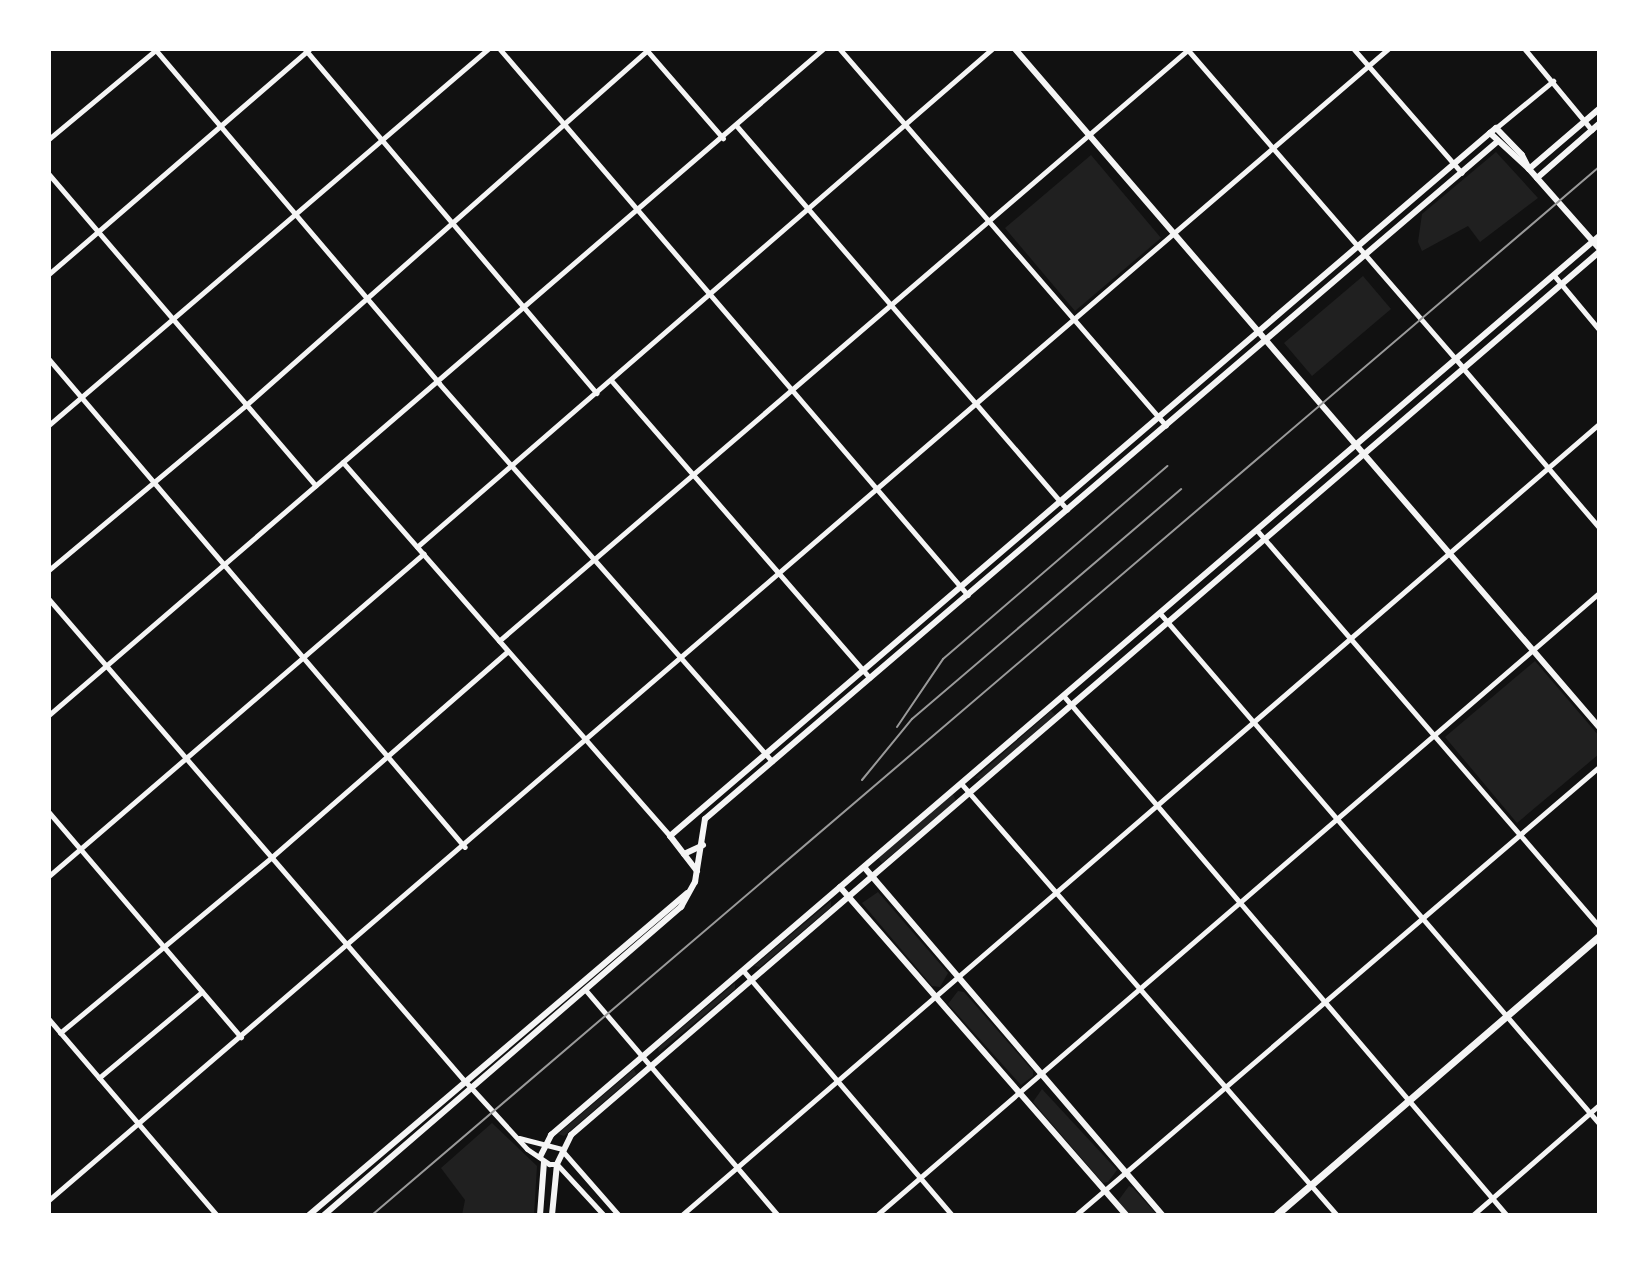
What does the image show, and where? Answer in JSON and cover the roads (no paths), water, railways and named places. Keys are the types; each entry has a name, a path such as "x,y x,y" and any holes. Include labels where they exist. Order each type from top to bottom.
{"main road":[{"path":"1015,49 1599,727"},
{"path":"1529,169 1599,108"},
{"path":"1537,178 1599,124"},
{"path":"697,871 670,836 1493,130"},
{"path":"552,1215 557,1164 571,1135 1563,285 1599,250 1596,239 1529,169 1498,141 1493,130"},
{"path":"1493,130 1522,155 1529,169"},
{"path":"309,1215 464,1080 681,907 692,890 704,845 704,823 772,761 1498,141"},
{"path":"540,1215 544,1143 643,1055 1596,239"},
{"path":"691,818 704,823"},
{"path":"684,854 704,845"},
{"path":"864,867 1162,1215"},
{"path":"840,887 1126,1215"},
{"path":"1276,1215 1599,936"},
{"path":"324,1215 471,1088 582,986"}],"street":[{"path":"49,139 156,49 293,215 772,761"},
{"path":"49,425 488,49"},
{"path":"500,49 968,595"},
{"path":"49,715 107,668 343,462 525,310 823,49"},
{"path":"840,49 1167,425"},
{"path":"417,547 513,467 992,49"},
{"path":"499,641 1188,49 1599,527"},
{"path":"1354,49 1463,173"},
{"path":"49,1200 465,847 1388,49"},
{"path":"1525,49 1592,130"},
{"path":"49,274 307,50 451,224 597,393"},
{"path":"49,570 245,406 647,50 723,138"},
{"path":"1493,130 1553,81"},
{"path":"737,126 1068,510"},
{"path":"49,174 171,320 316,485"},
{"path":"1554,275 1599,329"},
{"path":"49,359 224,566 304,654 465,847"},
{"path":"612,381 870,678"},
{"path":"682,1215 1599,424"},
{"path":"343,462 670,836"},
{"path":"1257,530 1599,926"},
{"path":"49,876 304,654 424,554"},
{"path":"877,1215 1599,593"},
{"path":"49,599 471,1088 542,1159 557,1164 604,1215"},
{"path":"1160,613 1599,1124"},
{"path":"60,1033 272,857 507,652"},
{"path":"1064,696 1155,806 1507,1215"},
{"path":"1076,1215 1599,767"},
{"path":"961,783 1337,1215"},
{"path":"49,812 241,1037"},
{"path":"743,970 952,1215"},
{"path":"582,986 778,1215"},
{"path":"99,1078 202,992"},
{"path":"49,1019 217,1215"},
{"path":"1473,1215 1599,1105"},
{"path":"517,1136 562,1149 619,1215"}],"railway":[{"path":"372,1215 1599,167"},
{"path":"897,727 943,659 1167,466"},
{"path":"862,780 912,719 1181,489"}]}
